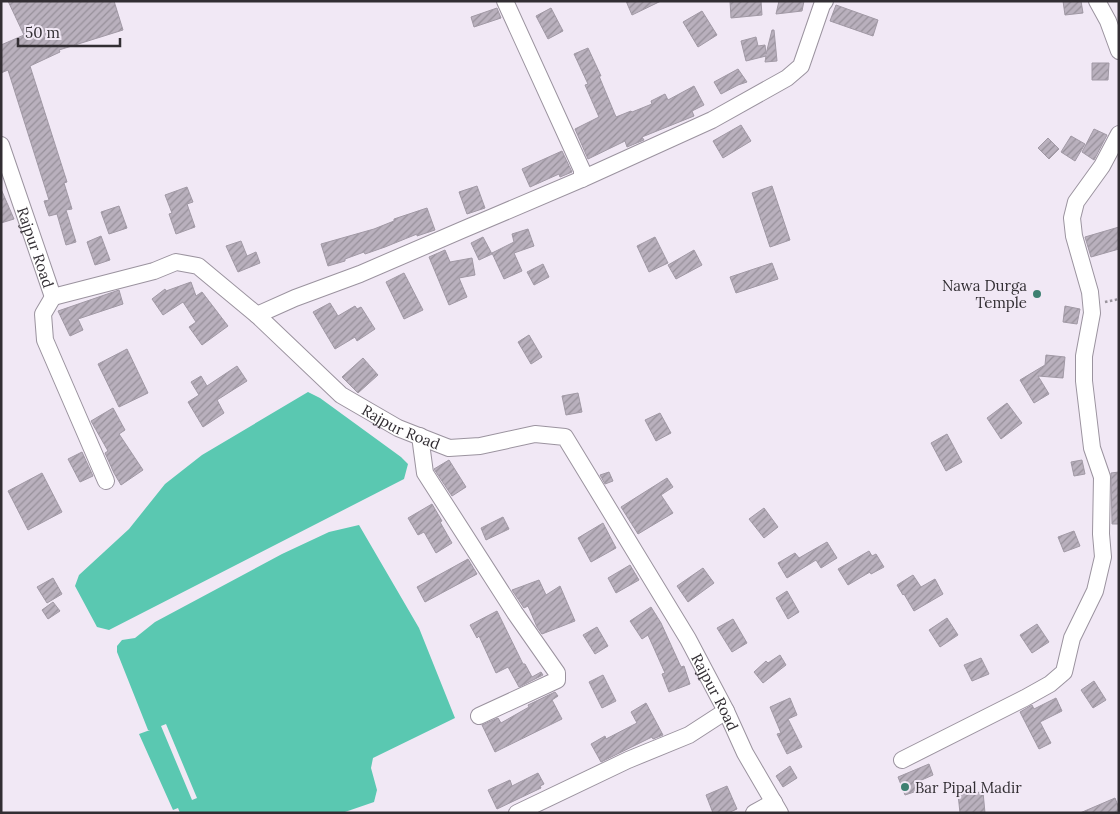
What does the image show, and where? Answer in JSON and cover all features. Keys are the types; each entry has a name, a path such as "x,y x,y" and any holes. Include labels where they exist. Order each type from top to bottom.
{"street":[{"path":"505,1 582,170 582,179"},
{"path":"257,315 295,298 360,274 582,179 712,120 787,78 801,66 825,1"},
{"path":"1097,1 1108,21 1119,51"},
{"path":"902,760 1025,698 1050,684 1064,672 1072,638 1095,591 1103,557 1101,534 1102,477 1092,448 1084,381 1084,356 1092,313 1090,292 1074,236 1072,218 1076,202 1102,166 1119,134"},
{"name":"Rajpur Road","path":"1,145 53,297 154,271 176,262 198,266 257,315 341,395 398,428 449,448 480,446 535,434 565,437 688,639 726,711 745,753 777,807"},
{"path":"53,297 43,314 44,340 106,481"},
{"path":"420,436 425,473 556,673 557,680 479,716"},
{"path":"517,813 628,760 689,735 726,711"},
{"path":"754,813 777,807"}],"shaded area":[{"path":"308,392 320,398 401,457 408,464 404,479 109,630 97,627 75,586 79,575 129,529 165,484 202,455"},
{"path":"359,525 419,628 455,718 373,758 371,768 377,790 374,802 342,813 180,813 178,808 173,810 139,734 150,730 148,730 117,652 117,646 122,640 135,638 155,622 282,554 329,532","holes":["166,724 197,798 192,800 161,726"]}],"building":[{"path":"8,1 114,1 123,30 59,50 60,52 30,66 67,182 64,183 72,209 66,210 76,242 66,245 57,214 49,216 44,201 49,200 8,70 1,73 1,45 24,35"},
{"path":"626,1 661,1 632,15"},
{"path":"730,1 761,1 762,15 731,18"},
{"path":"779,1 804,1 802,11 776,14"},
{"path":"1063,1 1081,1 1083,13 1065,15"},
{"path":"836,5 878,20 873,36 830,21"},
{"path":"497,8 501,18 474,27 471,17"},
{"path":"551,8 563,31 548,39 536,16"},
{"path":"702,11 717,35 698,47 683,22"},
{"path":"772,30 774,30 777,61 765,62 766,56 746,61 741,41 756,37 758,46 765,45 766,54"},
{"path":"588,48 601,76 599,76 616,117 652,104 651,101 665,94 668,100 694,86 704,105 692,111 694,116 642,137 644,140 627,147 625,141 588,159 575,129 599,117 585,85 588,84 574,54"},
{"path":"1092,63 1109,63 1108,80 1092,80"},
{"path":"738,69 747,82 721,94 714,82"},
{"path":"741,125 751,141 723,158 713,141"},
{"path":"1094,129 1107,135 1094,160 1082,152"},
{"path":"1071,136 1085,144 1075,161 1061,152"},
{"path":"1048,138 1059,149 1049,159 1038,148"},
{"path":"562,151 572,172 560,177 559,174 530,187 522,169"},
{"path":"477,186 485,208 467,214 459,192"},
{"path":"772,186 790,240 770,247 752,193"},
{"path":"187,187 193,202 187,204 195,227 176,234 169,214 172,213 165,195"},
{"path":"1,189 14,219 1,223"},
{"path":"119,206 127,228 109,234 101,212"},
{"path":"427,208 435,230 417,236 417,234 328,266 321,244 374,229 394,221 394,219"},
{"path":"1119,227 1119,249 1091,257 1085,237"},
{"path":"528,229 534,246 514,253 522,271 504,279 492,253 514,242 512,234"},
{"path":"101,236 110,260 95,265 87,242"},
{"path":"483,237 492,254 479,260 471,243"},
{"path":"655,237 668,263 649,272 637,246"},
{"path":"241,241 247,256 256,252 260,263 238,272 226,246"},
{"path":"445,250 450,262 472,258 475,275 459,278 467,297 449,305 429,257"},
{"path":"694,250 702,265 676,279 668,265"},
{"path":"772,263 778,279 736,293 730,277"},
{"path":"543,264 549,277 534,285 527,272"},
{"path":"404,273 423,310 404,319 386,282"},
{"path":"191,282 196,296 202,292 228,326 202,345 189,327 196,322 183,302 163,315 152,299 165,289 166,291"},
{"path":"119,290 123,304 78,319 83,330 70,336 58,311"},
{"path":"330,303 338,316 355,306 357,309 361,307 375,329 357,341 355,337 335,349 313,312"},
{"path":"1065,306 1080,309 1077,324 1063,322"},
{"path":"529,335 542,357 531,364 518,342"},
{"path":"127,349 148,393 119,407 98,364"},
{"path":"1046,355 1065,357 1063,378 1038,376 1049,394 1034,403 1020,380 1045,365"},
{"path":"363,358 378,375 358,393 342,377"},
{"path":"237,366 247,381 217,400 224,413 203,427 188,402 199,395 191,382 201,376 207,386"},
{"path":"578,393 582,412 566,415 562,396"},
{"path":"1007,403 1022,423 1001,439 987,418"},
{"path":"113,408 125,430 119,434 143,470 121,485 105,453 108,451 91,421"},
{"path":"660,413 671,433 656,441 645,420"},
{"path":"947,434 962,462 946,471 931,443"},
{"path":"82,452 93,476 80,482 68,459"},
{"path":"449,460 466,487 452,496 434,469"},
{"path":"1082,460 1085,474 1074,476 1071,462"},
{"path":"609,472 613,481 605,484 600,475"},
{"path":"1119,472 1119,524 1112,524 1111,473"},
{"path":"42,473 62,512 28,530 8,491"},
{"path":"667,478 673,487 661,495 673,513 638,534 621,507"},
{"path":"432,504 452,543 436,553 424,532 418,535 408,518"},
{"path":"764,508 778,527 764,538 749,519"},
{"path":"503,517 509,529 486,540 481,528"},
{"path":"603,523 616,548 591,562 578,538"},
{"path":"1074,531 1080,546 1064,552 1058,537"},
{"path":"827,542 837,558 821,568 816,560 787,578 778,563 795,553 799,558"},
{"path":"869,551 872,556 876,554 884,567 871,574 870,572 848,585 838,569"},
{"path":"468,559 477,574 425,602 417,587"},
{"path":"630,565 639,580 616,593 608,578"},
{"path":"703,568 714,583 688,602 677,586"},
{"path":"913,575 921,587 935,579 943,594 914,611 897,585"},
{"path":"53,578 62,594 47,603 37,587"},
{"path":"539,580 546,595 560,586 575,621 542,634 528,606 524,608 512,590"},
{"path":"787,591 799,612 788,619 776,598"},
{"path":"53,602 60,611 48,619 42,610"},
{"path":"651,607 661,623 681,667 684,666 690,684 669,692 662,674 665,673 648,635 642,639 630,621"},
{"path":"497,611 523,664 525,664 532,677 541,672 543,675 519,687 508,667 496,673 479,636 477,638 470,625"},
{"path":"947,618 958,635 940,647 929,630"},
{"path":"733,619 747,643 732,652 717,628"},
{"path":"1037,624 1049,642 1032,653 1020,635"},
{"path":"597,627 608,646 595,654 583,635"},
{"path":"780,655 786,665 763,683 754,672 766,661 768,663"},
{"path":"981,658 989,674 972,681 964,665"},
{"path":"603,675 616,701 602,708 589,682"},
{"path":"1094,681 1106,700 1093,708 1081,690"},
{"path":"555,692 558,696 552,700 562,719 495,752 482,725 498,718 501,723 529,707 528,705"},
{"path":"790,698 797,715 788,719 802,747 787,754 777,734 781,733 770,707"},
{"path":"1056,698 1062,711 1040,722 1051,743 1039,749 1020,712 1032,705 1034,709"},
{"path":"646,703 663,735 653,739 652,737 601,762 591,744 605,736 606,739 637,723 631,712"},
{"path":"929,764 933,775 917,782 920,790 905,795 898,777"},
{"path":"790,766 797,778 783,787 776,776"},
{"path":"538,773 544,784 540,786 541,788 497,809 488,790 510,780 512,786"},
{"path":"727,786 737,809 728,813 713,813 706,795"},
{"path":"983,792 985,813 960,813 958,794"},
{"path":"1115,798 1119,813 1080,813"}],"place":[{"name":"Nawa Durga Temple","path":"1037,294"},
{"name":"Bar Pipal Madir","path":"905,787"}]}
